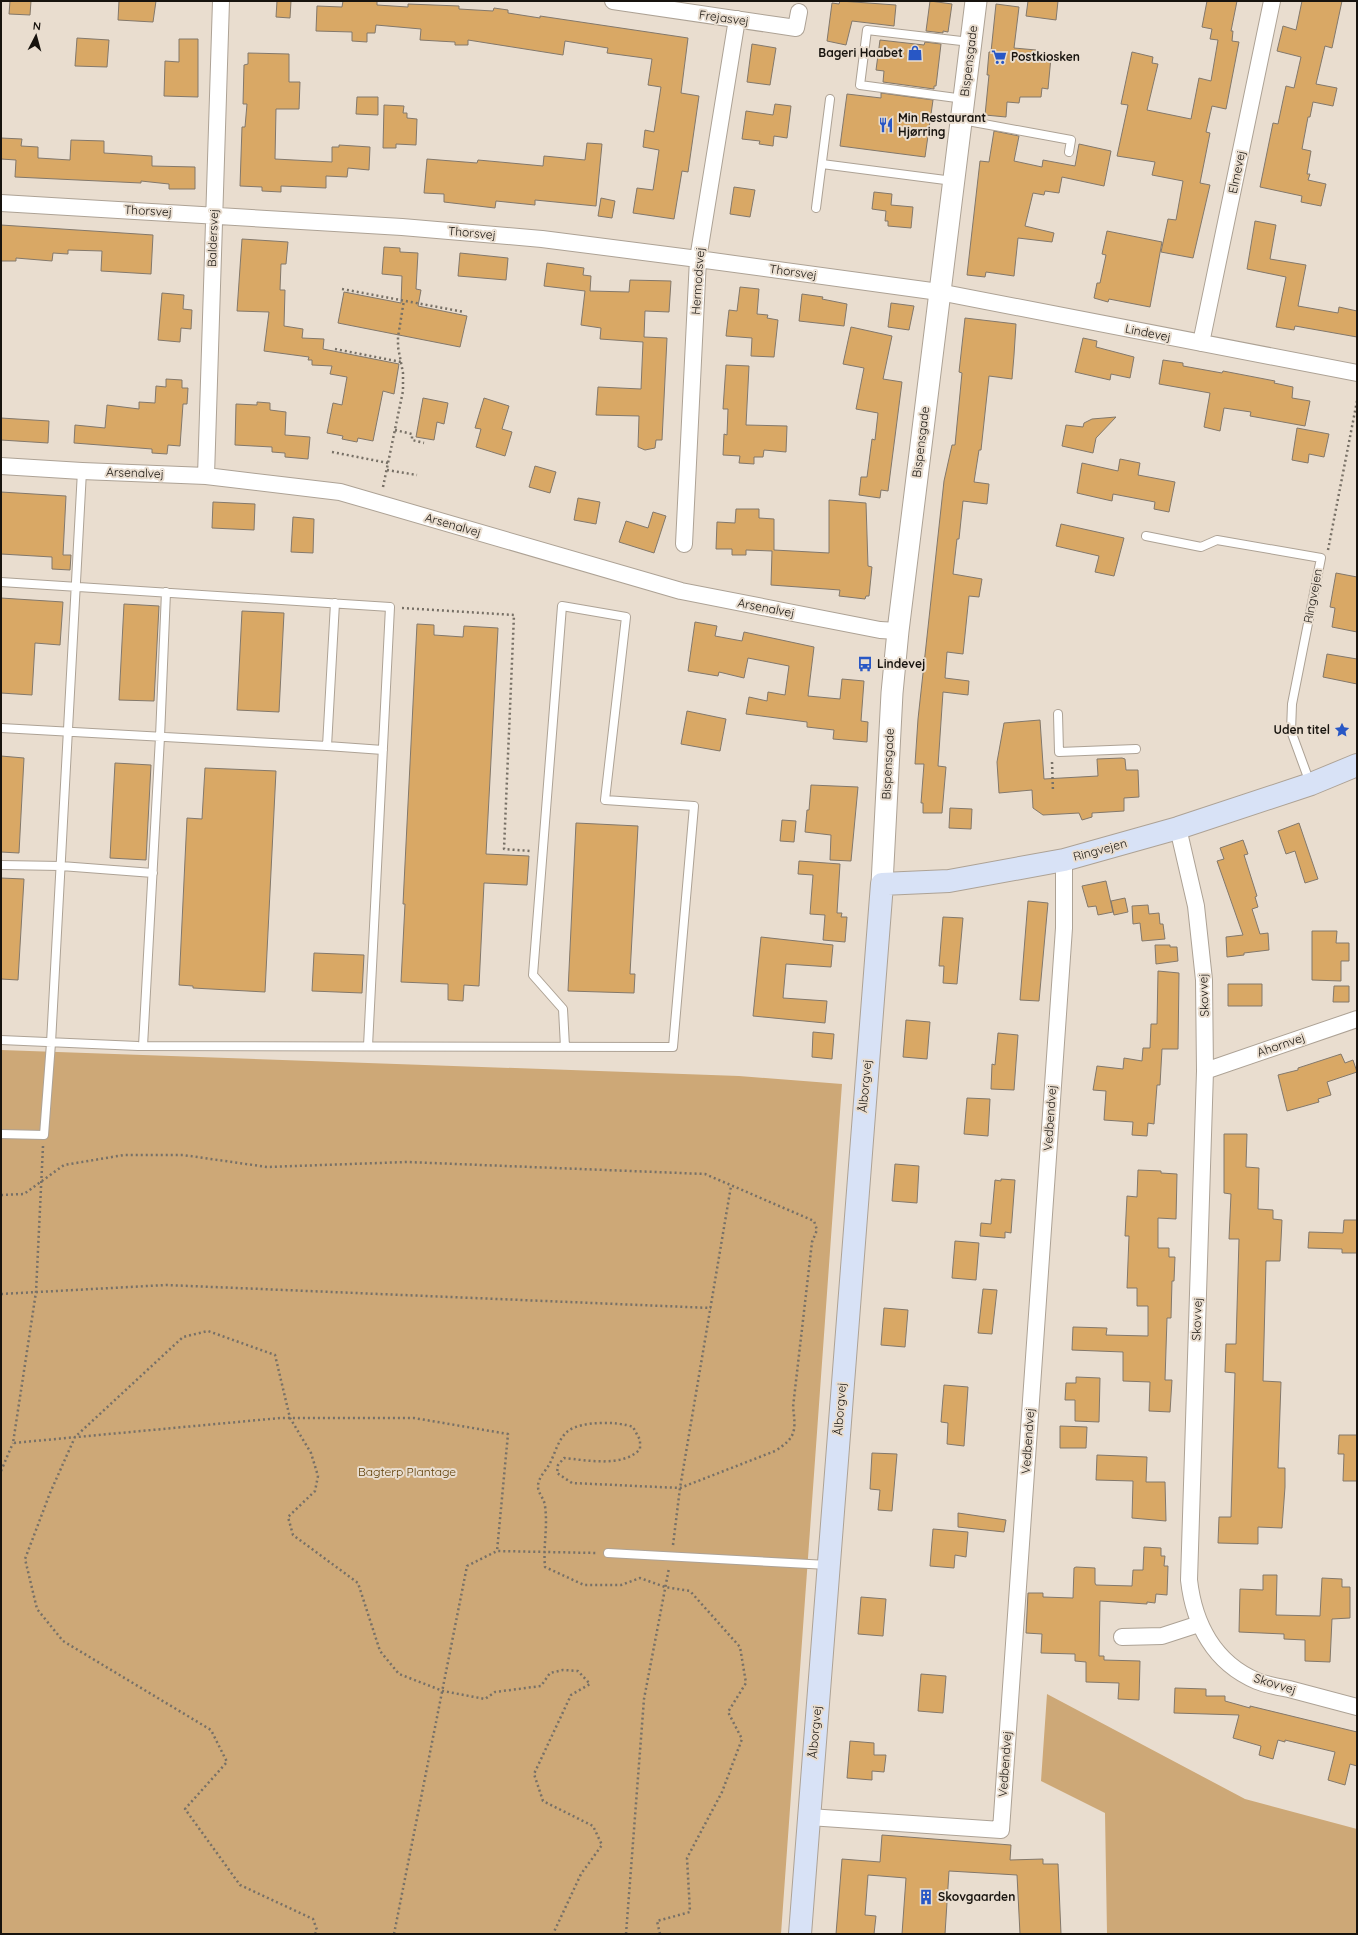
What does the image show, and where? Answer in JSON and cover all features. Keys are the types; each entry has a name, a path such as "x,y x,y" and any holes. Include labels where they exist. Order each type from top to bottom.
{"main road":[{"name":"Ringvejen","path":"882,884 949,881 1064,860 1178,828 1311,784 1357,765"},
{"name":"Ålborgvej","path":"800,1934 882,884"}],"street":[{"name":"Baldersvej","path":"206,476 221,1"},
{"name":"Frejasvej","path":"613,1 796,28 799,12"},
{"name":"Bispensgade","path":"882,884 892,693 898,632 976,1"},
{"name":"Elmevej","path":"1201,343 1272,1"},
{"name":"Hermodsvej","path":"684,544 698,258 737,19"},
{"name":"Thorsvej","path":"1,203 402,227 542,239 698,258 939,292"},
{"name":"Lindevej","path":"939,292 1357,373"},
{"name":"Arsenalvej","path":"1,466 206,476 340,492 681,591 880,630 898,632"},
{"name":"Skovvej","path":"1178,828 1196,906 1204,980 1205,1071 1189,1580 1191,1603 1198,1624 1213,1648 1232,1667 1256,1681 1357,1707"},
{"name":"Vedbendvej","path":"809,1817 1001,1830 1064,928 1064,860"},
{"name":"Ahornvej","path":"1205,1071 1357,1020"},
{"path":"1122,1637 1162,1636 1198,1624"}],"lane":[{"path":"964,99 860,85 867,30 971,42"},
{"path":"816,208 830,99"},
{"path":"961,119 1071,140 1069,152"},
{"path":"822,164 953,181"},
{"path":"1,1134 44,1135 51,1043 82,471"},
{"name":"Ringvejen","path":"1146,536 1200,547 1217,540 1321,558 1292,704 1291,731 1311,784"},
{"path":"1,582 390,607 368,1046"},
{"path":"143,1046 160,737 166,592"},
{"path":"327,746 334,603"},
{"path":"1,1040 143,1046 368,1046 565,1047 673,1047 694,806 605,800 626,617 562,606 533,975 563,1009 565,1047"},
{"path":"1058,714 1059,752 1136,750"},
{"path":"1,728 383,750"},
{"path":"1,865 61,866 153,873"},
{"path":"608,1553 829,1565"}],"path":[{"path":"342,288 464,312"},
{"path":"379,504 403,391 403,373 398,337 404,300"},
{"path":"335,349 401,362"},
{"path":"1321,558 1328,552 1357,401"},
{"path":"395,430 412,434 412,440 424,443"},
{"path":"332,452 388,463"},
{"path":"387,470 417,475"},
{"path":"390,607 514,615 504,849 543,852"},
{"path":"1053,792 1052,762 1059,752"},
{"path":"1,1471 13,1443 36,1292 44,1135"},
{"path":"1,1195 24,1194 64,1165 132,1155 183,1155 267,1167 407,1162 705,1174 814,1221 817,1230 812,1242 793,1407 796,1428 788,1443 774,1451 680,1488 572,1483 557,1473 558,1465 564,1458 612,1461 635,1454 640,1449 640,1440 633,1427 613,1423 580,1425 568,1431 562,1438 539,1480 538,1491 545,1503 547,1525 544,1553 545,1567 584,1585 621,1585 640,1578 665,1587 690,1591 740,1647 746,1683 728,1712 742,1739 722,1792 687,1858 690,1912 656,1921 660,1934"},
{"path":"1,1294 166,1284 711,1308"},
{"path":"315,1934 317,1930 313,1919 240,1885 185,1809 227,1762 210,1730 63,1641 37,1609 25,1559 50,1493 75,1437 183,1338 208,1331 274,1355 290,1418 312,1453 318,1476 315,1490 288,1517 293,1535 358,1583 380,1651 399,1674 443,1691 485,1699 495,1692 541,1686 550,1673 563,1670 578,1671 590,1684 571,1695 534,1774 543,1802 593,1826 602,1845 581,1874 553,1934"},
{"path":"13,1443 290,1418 414,1418 508,1434 497,1551"},
{"path":"394,1934 467,1566 497,1551 608,1553"}],"green space":[{"name":"Bagterp Plantage","path":"1,1050 739,1076 842,1084 781,1934 1,1934"},
{"path":"1047,1694 1245,1799 1357,1829 1357,1934 1107,1934 1105,1813 1041,1781"}],"building":[{"path":"10,1 31,1 30,15 9,14"},
{"path":"119,1 156,1 153,22 118,20"},
{"path":"277,1 291,1 290,18 276,17"},
{"path":"343,1 377,1 377,5 408,7 408,4 459,6 459,9 493,11 494,8 508,10 508,13 540,18 540,16 688,38 681,93 699,96 688,172 682,171 674,219 633,213 637,188 653,190 659,150 643,147 645,130 654,132 661,87 648,85 652,59 607,53 608,48 565,41 563,55 468,40 468,45 455,45 455,42 420,40 421,29 376,25 375,33 367,33 367,42 352,41 352,32 316,31 317,6 342,7"},
{"path":"840,1 896,5 894,26 852,21 846,45 827,41 832,3 839,4"},
{"path":"930,1 952,4 948,32 943,31 943,33 926,31"},
{"path":"1028,1 1058,1 1056,20 1026,16"},
{"path":"1207,1 1237,1 1231,31 1233,31 1232,41 1239,42 1226,109 1212,106 1206,132 1210,133 1200,183 1210,185 1193,258 1161,252 1168,219 1176,220 1183,181 1152,175 1155,162 1117,156 1128,105 1121,104 1132,52 1153,57 1152,63 1158,64 1147,110 1191,119 1199,78 1211,81 1218,40 1210,39 1212,29 1202,27"},
{"path":"1302,1 1342,1 1332,48 1325,46 1316,84 1337,88 1333,106 1313,102 1310,117 1308,117 1302,149 1311,151 1307,174 1310,174 1308,180 1326,184 1321,206 1301,202 1302,196 1260,187 1273,123 1278,124 1286,86 1294,88 1301,57 1277,51 1283,26 1296,30"},
{"path":"996,4 1019,7 1014,48 1036,50 1036,56 1051,57 1048,89 1042,88 1041,97 1020,97 1019,103 1007,102 1006,117 985,115 989,75 987,75 989,52 991,52"},
{"path":"77,38 109,40 107,67 75,66"},
{"path":"179,39 198,39 198,97 164,96 165,61 179,62"},
{"path":"880,40 924,45 925,42 941,44 936,86 934,86 934,89 883,82 884,71 876,70"},
{"path":"752,44 776,48 770,85 747,82"},
{"path":"248,53 289,54 289,82 300,82 299,109 276,109 275,159 332,162 332,147 339,147 339,145 370,147 369,170 348,168 347,177 326,176 326,188 281,186 281,192 262,191 262,187 240,186 242,127 245,127 247,104 243,104 244,65 248,64"},
{"name":"Min Restaurant Hjørring","path":"881,93 933,100 925,157 840,146 847,94 881,98"},
{"path":"357,97 378,97 378,115 356,114"},
{"path":"775,104 791,106 787,138 774,136 773,146 759,144 760,141 742,139 746,111 773,115"},
{"path":"384,105 404,106 403,113 407,113 407,118 417,119 416,145 396,144 396,148 383,148"},
{"path":"994,131 1019,136 1014,161 1042,167 1043,160 1075,166 1079,144 1111,151 1104,186 1062,177 1059,193 1045,191 1044,195 1033,193 1025,226 1054,233 1052,242 1018,238 1014,276 986,272 985,277 967,275 980,161 989,162"},
{"path":"1,138 22,139 21,146 38,147 38,158 70,160 71,140 104,141 104,153 152,156 152,166 195,167 195,189 169,189 169,184 141,181 141,183 15,177 16,160 1,159"},
{"path":"587,143 602,144 596,206 535,200 535,205 496,201 495,208 444,202 444,194 424,193 427,159 477,163 478,160 543,166 544,156 585,160"},
{"path":"734,187 755,190 750,217 730,214"},
{"path":"874,192 892,194 891,205 913,207 911,228 888,226 888,221 885,221 886,211 872,209"},
{"path":"601,198 615,201 612,218 598,216"},
{"path":"1255,221 1276,225 1270,259 1306,265 1298,306 1338,313 1339,307 1357,311 1357,337 1295,326 1294,330 1276,327 1286,277 1247,269"},
{"path":"1,225 153,235 151,274 101,271 102,251 68,250 68,254 53,253 52,261 16,258 16,261 1,261"},
{"path":"1107,231 1162,242 1150,307 1109,299 1108,302 1094,298 1097,283 1100,283 1106,255 1102,254"},
{"path":"242,239 288,242 286,264 281,264 280,290 285,290 284,326 303,329 302,338 324,339 323,349 399,364 394,394 383,391 373,441 358,438 357,442 342,439 343,436 327,433 333,403 342,405 347,377 330,374 332,366 312,365 312,360 308,360 309,357 264,351 269,312 237,311"},
{"path":"384,247 400,248 400,252 418,253 416,289 421,290 418,306 467,316 460,347 338,323 344,292 401,303 402,276 382,274"},
{"path":"460,253 508,258 506,280 458,276"},
{"path":"547,263 584,268 583,275 591,276 590,291 629,292 630,280 671,281 669,312 645,311 644,337 667,338 662,440 656,440 655,448 645,450 638,447 639,416 596,415 598,387 641,389 643,342 600,339 601,328 581,325 585,291 544,286"},
{"path":"740,287 759,289 757,314 768,315 767,318 778,320 774,357 751,356 752,338 726,336 729,310 737,311"},
{"path":"162,293 184,295 183,309 192,310 191,329 181,328 180,342 158,340"},
{"path":"802,294 823,297 822,299 847,304 844,326 799,321"},
{"path":"891,303 914,306 909,330 888,327"},
{"path":"965,318 1016,324 1012,379 989,376 981,450 979,450 974,482 989,484 987,504 963,501 953,574 982,579 979,597 969,596 963,654 947,652 945,678 969,681 968,695 943,692 938,766 946,767 942,813 923,813 923,803 921,803 924,764 915,764 918,719 944,481 952,445 955,445 962,373 959,372"},
{"path":"851,327 892,336 883,379 902,382 888,491 881,490 880,498 859,495 861,477 867,477 872,439 875,440 878,413 856,409 864,368 843,364"},
{"path":"1083,338 1097,341 1096,347 1134,357 1130,378 1111,374 1110,380 1075,372"},
{"path":"1163,360 1183,363 1183,366 1222,373 1223,371 1275,381 1274,383 1293,387 1292,398 1310,401 1305,426 1250,416 1251,412 1224,408 1220,431 1204,427 1210,393 1159,384"},
{"path":"726,365 749,366 746,425 787,426 786,452 764,450 763,457 754,457 754,464 739,463 740,456 723,455 724,434 727,435 728,409 723,409"},
{"path":"166,379 182,380 182,388 188,388 187,404 183,404 180,446 168,445 167,454 152,453 152,449 74,443 75,425 105,428 107,405 139,409 139,402 155,403 156,386 166,387"},
{"path":"423,398 448,403 444,424 437,422 434,440 416,437"},
{"path":"484,398 509,406 502,429 512,432 505,456 476,447 481,429 475,428"},
{"path":"257,402 270,403 270,410 286,412 285,435 310,437 308,459 285,457 285,453 272,452 272,447 235,445 236,404 257,405"},
{"path":"1116,417 1096,438 1093,453 1062,446 1066,425 1083,427 1084,423 1092,419"},
{"path":"1,418 49,421 48,443 1,440"},
{"path":"1297,428 1329,434 1324,457 1309,454 1308,463 1292,460"},
{"path":"1120,459 1140,463 1138,475 1175,482 1169,512 1154,509 1155,502 1113,494 1112,501 1077,493 1082,463 1118,471"},
{"path":"535,466 556,472 550,493 529,487"},
{"path":"1,492 66,496 63,555 71,555 70,570 52,569 52,557 1,554"},
{"path":"578,498 600,502 596,524 574,520"},
{"path":"829,500 866,503 868,566 872,567 869,596 866,596 865,599 839,596 840,590 771,585 772,551 746,550 746,555 732,555 732,549 716,549 717,522 735,523 736,509 759,509 759,518 774,519 774,550 829,553"},
{"path":"213,502 255,504 254,530 212,528"},
{"path":"653,512 666,516 654,553 619,542 626,521 648,528"},
{"path":"293,517 314,519 313,553 291,552"},
{"path":"1061,524 1124,538 1114,576 1095,572 1099,556 1056,546"},
{"path":"1336,573 1357,577 1357,632 1332,627 1335,608 1330,607"},
{"path":"1,598 63,602 60,645 35,643 32,695 1,693"},
{"path":"124,604 159,606 154,701 119,700"},
{"path":"242,611 284,613 279,712 237,710"},
{"path":"695,622 717,626 715,636 742,641 744,632 814,647 808,696 840,699 842,679 864,681 861,721 868,722 867,742 833,739 834,730 807,727 807,722 746,714 749,697 767,701 768,692 785,695 789,666 748,658 744,678 719,672 718,676 688,671"},
{"path":"417,624 434,625 434,635 463,637 464,626 498,628 486,854 529,856 527,885 484,883 479,986 464,985 463,1001 448,1000 448,984 401,982 405,904 403,904"},
{"path":"1327,654 1357,659 1357,684 1323,677"},
{"path":"687,711 726,719 720,751 681,744"},
{"path":"1040,720 1044,779 1098,776 1097,759 1122,758 1125,759 1126,770 1138,770 1139,797 1124,798 1124,811 1092,813 1092,817 1082,820 1079,813 1043,815 1033,808 1032,790 999,793 997,762 1004,723"},
{"path":"1,756 24,758 19,853 1,852"},
{"path":"115,763 151,765 146,860 110,858"},
{"path":"205,768 276,771 265,992 193,988 193,986 179,985 187,818 202,819"},
{"path":"811,785 858,787 851,861 830,860 831,835 805,832"},
{"path":"950,808 972,809 971,829 949,828"},
{"path":"782,820 796,821 794,842 780,841"},
{"path":"576,823 638,826 630,974 635,974 634,993 568,991"},
{"path":"1299,823 1318,879 1305,883 1295,851 1286,854 1278,831"},
{"path":"1243,840 1248,854 1244,855 1257,896 1255,897 1258,907 1252,909 1260,934 1268,933 1269,950 1227,957 1226,937 1243,935 1217,861 1224,859 1220,848"},
{"path":"799,861 840,864 837,913 842,913 841,917 847,917 845,942 823,940 825,915 810,914 813,875 798,874"},
{"path":"1,878 24,879 18,980 1,979"},
{"path":"1106,881 1113,912 1098,915 1096,906 1088,907 1082,886"},
{"path":"1125,898 1128,912 1114,915 1111,901"},
{"path":"1028,901 1048,903 1039,1001 1020,1000"},
{"path":"1148,905 1149,914 1159,913 1160,924 1163,924 1165,939 1142,941 1140,923 1133,924 1132,906"},
{"path":"943,917 963,918 957,984 943,983 944,966 939,966"},
{"path":"1312,931 1337,931 1336,943 1349,943 1349,961 1341,961 1341,981 1312,980"},
{"path":"761,937 833,945 831,967 786,964 783,998 827,1001 825,1023 753,1016"},
{"path":"1155,945 1170,945 1170,947 1177,947 1178,961 1156,964"},
{"path":"314,953 364,955 362,993 312,991"},
{"path":"1158,971 1179,973 1178,1049 1162,1049 1160,1085 1157,1085 1154,1124 1148,1123 1147,1136 1132,1135 1133,1122 1104,1120 1106,1091 1093,1090 1097,1066 1123,1069 1124,1058 1142,1061 1143,1048 1150,1048 1151,1024 1157,1024"},
{"path":"1228,984 1262,984 1262,1006 1228,1006"},
{"path":"1334,986 1349,986 1349,1002 1333,1002"},
{"path":"906,1020 930,1022 927,1059 903,1057"},
{"path":"813,1032 834,1034 832,1059 812,1057"},
{"path":"998,1033 1018,1035 1014,1090 991,1089 992,1064 995,1065"},
{"path":"1341,1054 1345,1063 1353,1060 1357,1072 1327,1082 1331,1095 1318,1099 1319,1102 1287,1111 1278,1075 1298,1070 1298,1068"},
{"path":"967,1098 990,1099 988,1136 964,1134"},
{"path":"1224,1134 1247,1134 1246,1167 1259,1168 1258,1209 1273,1210 1273,1219 1282,1220 1280,1261 1266,1261 1263,1381 1281,1382 1278,1468 1285,1468 1282,1528 1258,1527 1258,1544 1218,1543 1219,1517 1231,1517 1235,1373 1225,1372 1226,1344 1236,1344 1239,1239 1229,1239 1231,1194 1224,1193"},
{"path":"895,1164 919,1166 917,1203 892,1201"},
{"path":"1138,1170 1161,1171 1161,1173 1177,1174 1176,1219 1158,1218 1158,1248 1169,1248 1169,1257 1175,1257 1174,1281 1172,1281 1171,1318 1167,1318 1165,1380 1172,1380 1170,1412 1149,1411 1150,1382 1123,1381 1123,1352 1072,1350 1073,1327 1107,1328 1106,1335 1148,1336 1148,1306 1137,1306 1137,1288 1127,1288 1129,1236 1125,1236 1127,1196 1137,1197"},
{"path":"1001,1179 1015,1180 1011,1233 1005,1232 1005,1238 980,1236 981,1223 991,1224 995,1180 1001,1181"},
{"path":"1344,1220 1357,1220 1357,1253 1342,1253 1342,1249 1308,1248 1309,1232 1343,1233"},
{"path":"955,1241 979,1243 976,1280 952,1278"},
{"path":"983,1289 997,1290 992,1334 978,1333"},
{"path":"884,1308 908,1310 905,1347 881,1345"},
{"path":"1076,1377 1100,1378 1099,1422 1075,1421 1075,1400 1065,1400 1066,1383 1076,1383"},
{"path":"944,1385 968,1387 964,1446 947,1444 948,1423 941,1422"},
{"path":"1060,1426 1087,1427 1086,1448 1060,1448"},
{"path":"1339,1435 1357,1435 1357,1481 1343,1481 1344,1454 1338,1454"},
{"path":"872,1453 897,1454 892,1511 878,1510 880,1490 870,1489"},
{"path":"1097,1455 1147,1457 1146,1482 1165,1482 1166,1521 1132,1518 1133,1481 1096,1480"},
{"path":"958,1513 1006,1520 1004,1532 958,1527"},
{"path":"933,1529 968,1532 966,1557 955,1555 954,1568 930,1566"},
{"path":"1144,1547 1161,1548 1161,1556 1165,1556 1164,1566 1168,1566 1167,1595 1156,1594 1155,1603 1147,1602 1147,1604 1100,1601 1099,1656 1104,1656 1104,1660 1140,1661 1139,1700 1118,1699 1119,1683 1086,1682 1086,1662 1075,1661 1075,1654 1041,1653 1042,1634 1026,1633 1028,1593 1043,1593 1043,1597 1073,1598 1074,1568 1076,1567 1095,1568 1096,1585 1132,1586 1133,1570 1143,1570"},
{"path":"1263,1575 1277,1575 1276,1615 1320,1616 1322,1578 1342,1579 1342,1587 1350,1587 1350,1618 1332,1619 1330,1662 1305,1661 1305,1640 1284,1639 1284,1634 1239,1632 1240,1589 1263,1590"},
{"path":"861,1597 886,1599 883,1636 858,1634"},
{"path":"921,1674 946,1676 943,1713 918,1711"},
{"path":"1175,1688 1206,1689 1206,1696 1225,1696 1225,1701 1250,1708 1250,1706 1357,1732 1357,1766 1350,1764 1345,1785 1328,1780 1335,1752 1285,1740 1285,1742 1278,1740 1273,1759 1259,1755 1261,1746 1233,1738 1239,1715 1174,1713"},
{"path":"850,1741 874,1743 874,1755 886,1755 884,1772 872,1771 872,1780 847,1778"},
{"name":"Skovgaarden","path":"882,1835 1011,1845 1010,1860 1043,1859 1043,1864 1058,1864 1061,1934 1020,1934 1017,1875 949,1871 945,1934 902,1934 906,1878 868,1875 865,1915 876,1916 874,1934 836,1934 842,1859 880,1862"}],"place":[{"name":"Bageri Haabet","path":"915,53"},
{"name":"Postkiosken","path":"999,57"},
{"name":"Min Restaurant Hjørring","path":"886,125"},
{"name":"Lindevej","path":"865,664"},
{"name":"Uden titel","path":"1342,730"},
{"name":"Skovgaarden","path":"926,1897"}]}
